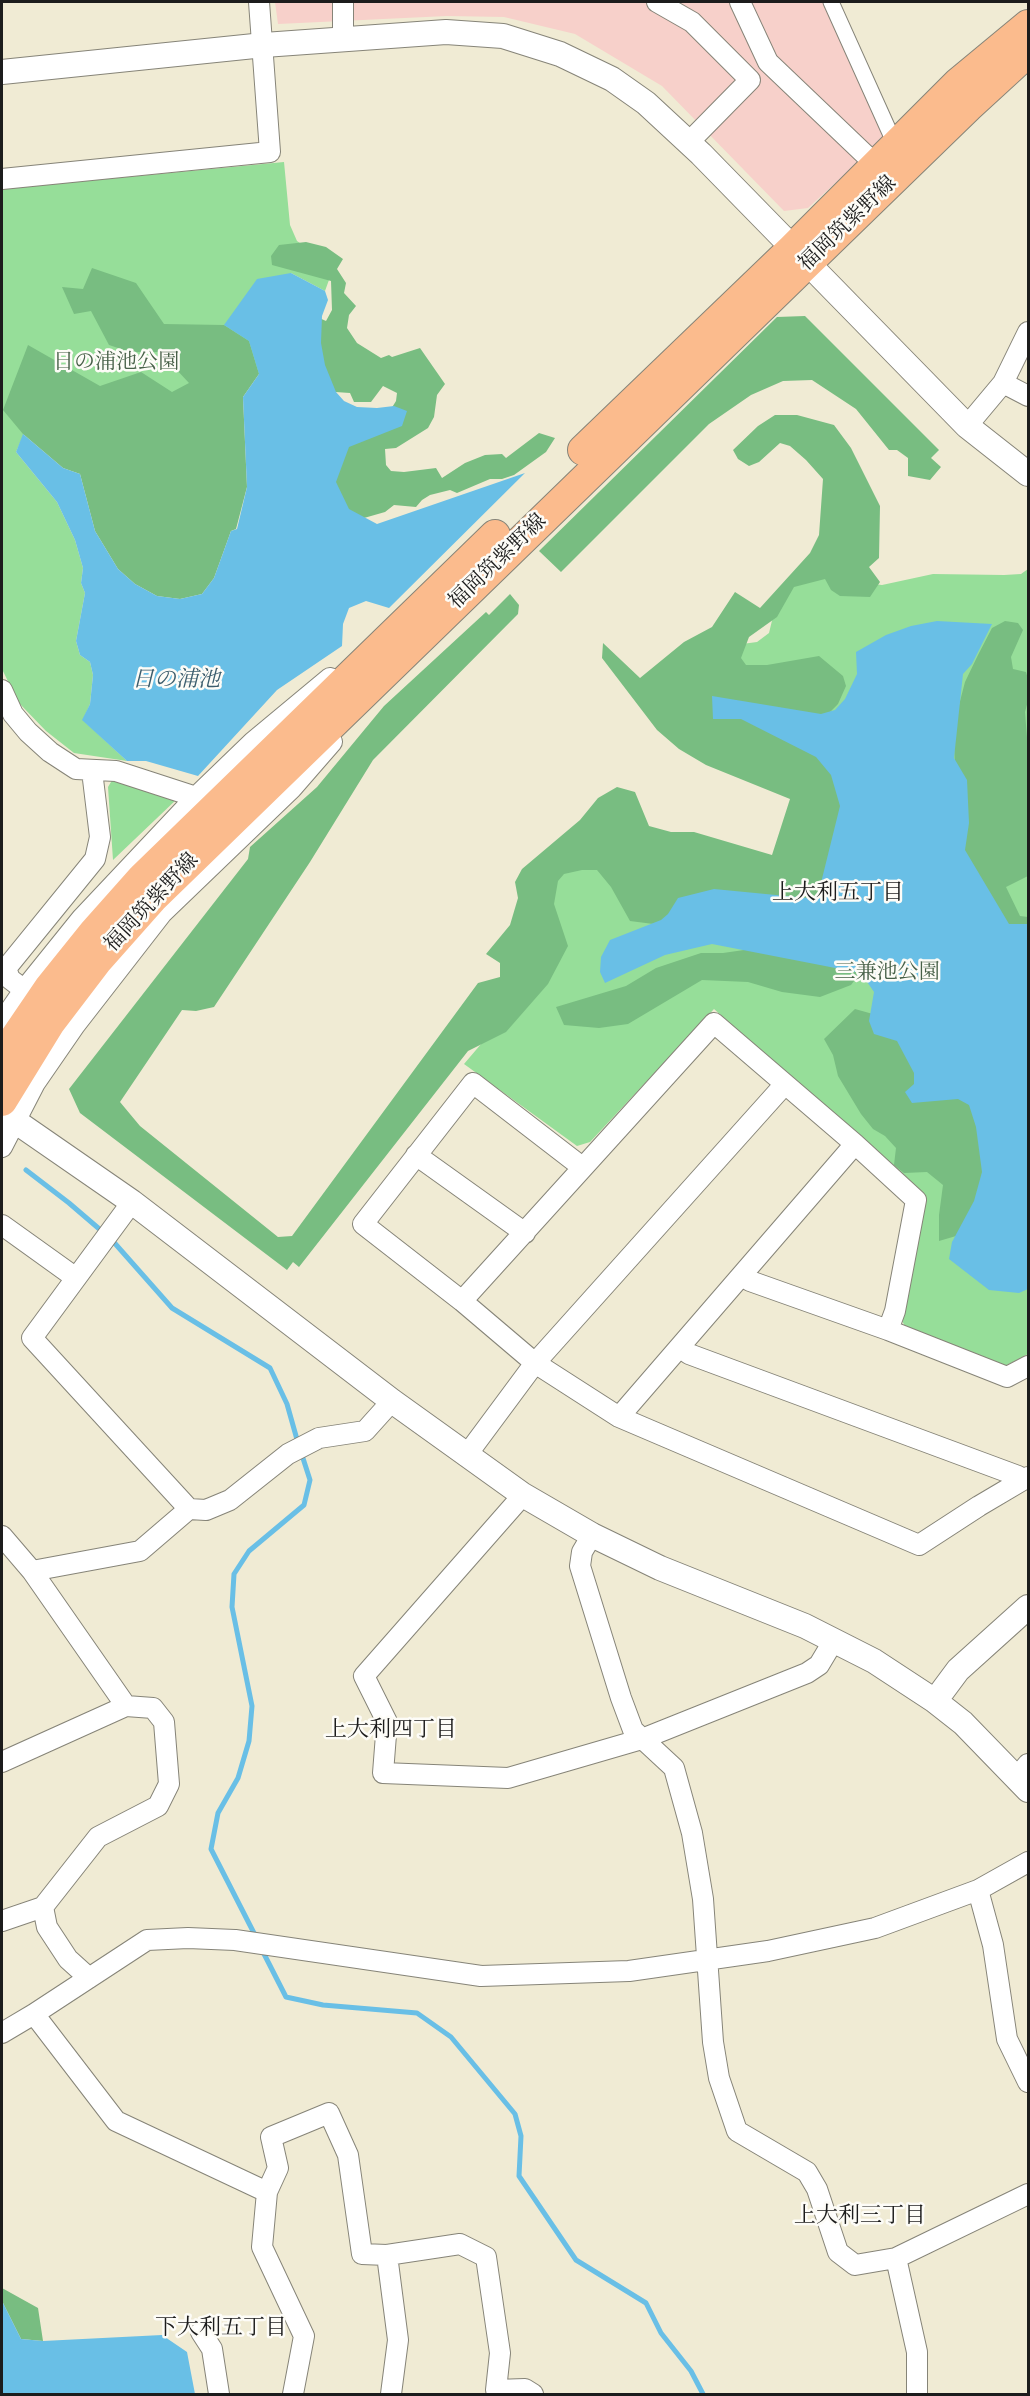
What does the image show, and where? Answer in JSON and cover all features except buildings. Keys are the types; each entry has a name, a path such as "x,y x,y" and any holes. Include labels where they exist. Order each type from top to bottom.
{"main road":[{"name":"福岡筑紫野線","path":"9,1066 50,1023 98,960 153,898 365,693 800,256 876,165 958,83 1029,25"},
{"name":"福岡筑紫野線","path":"6,1111 9,1066 49,988 93,932 142,878 391,636 800,256 1029,52"}],"street":[{"path":"2,179 270,152 264,45 259,2"},
{"path":"343,2 343,39"},
{"path":"657,2 692,22 750,80"},
{"path":"740,2 768,62 876,165"},
{"path":"831,2 890,133"},
{"path":"2,72 264,45 446,32 503,36 560,54 612,79 640,98 689,142 967,426 1029,474"},
{"path":"689,142 768,62"},
{"path":"967,426 1003,383 1029,333"},
{"path":"1003,383 1029,396"},
{"path":"2,1022 28,993 82,918 196,798 253,742 332,676 391,636"},
{"path":"2,690 14,714 28,732 50,752 76,769 116,771 196,798"},
{"path":"2,1147 6,1111 35,1083 72,1023 162,914 292,788 333,741 365,693"},
{"path":"28,993 7,975 8,966 94,859 99,847 100,837 92,771"},
{"path":"462,1302 714,1023 855,1144 916,1200 895,1311 888,1330"},
{"path":"582,1167 473,1083 363,1224 535,1363 619,1418 919,1545 1024,1479"},
{"path":"466,1456 535,1363 785,1084"},
{"path":"6,1111 132,1202 466,1456 523,1495 592,1535 660,1569 805,1626 874,1661 935,1701 1025,1777"},
{"path":"619,1418 855,1144"},
{"path":"416,1155 525,1233"},
{"path":"132,1202 32,1338 189,1509"},
{"path":"2,1225 76,1278"},
{"path":"742,1276 750,1281 888,1330 1007,1377 1029,1366"},
{"path":"681,1348 689,1354 1024,1479"},
{"path":"32,1571 140,1551 189,1509 206,1510 230,1500 288,1454 319,1438 364,1431 392,1401"},
{"path":"523,1495 364,1676 387,1722 383,1773 508,1778 642,1739 807,1673 819,1665 834,1640"},
{"path":"592,1535 582,1552 580,1566 621,1698 633,1730 674,1768 692,1833 703,1899 709,1958 713,2042 719,2078 737,2131 807,2172 817,2189 838,2252 855,2265 896,2258 1029,2194"},
{"path":"2,1536 32,1571 126,1706"},
{"path":"935,1701 958,1670 1029,1607"},
{"path":"2,1762 126,1706 153,1708 164,1722 169,1784 158,1806 98,1838 43,1907 2,1921"},
{"path":"2,2033 147,1940 188,1938 235,1940 481,1976 629,1971 768,1950 875,1928 978,1890 1029,1862"},
{"path":"978,1890 993,1945 1007,2039 1029,2082"},
{"path":"43,1907 47,1927 68,1959 88,1978"},
{"path":"34,2014 116,2121 267,2192"},
{"path":"293,2394 304,2336 262,2247 267,2192 278,2168 271,2137 329,2113 348,2155 362,2254 387,2255 460,2244 486,2257 500,2353 496,2392 525,2390 533,2394"},
{"path":"387,2255 398,2340 391,2394"},
{"path":"896,2258 917,2352 917,2394"},
{"path":"201,2332 212,2349 219,2394"}],"shaded area":[{"path":"275,2 823,2 887,136 808,208 784,211 662,86 575,34 504,17 447,16 278,24"}],"green space":[{"name":"日の浦池公園","path":"284,162 290,225 297,241 334,266 325,291 291,273 259,374 24,434 16,452 57,502 75,540 83,568 81,583 85,593 76,641 80,655 90,662 93,675 90,704 83,720 127,761 74,753 46,731 18,702 2,669 2,189"},
{"path":"306,242 326,247 343,259 337,269 346,283 344,293 356,306 349,315 347,328 357,343 381,358 420,348 445,384 437,395 434,417 428,428 396,448 385,449 386,465 391,471 404,472 436,468 442,478 465,463 485,455 502,454 506,458 539,433 555,438 546,452 514,475 502,479 490,479 457,493 450,490 430,495 416,507 394,505 385,512 357,520 334,493 330,454 383,422 396,401 397,393 383,386 371,402 354,402 350,393 321,391 317,317 326,321 332,310 331,281 272,265 271,256 279,245"},
{"path":"92,268 136,283 164,324 224,325 249,341 259,374 243,397 247,487 236,529 231,531 214,578 202,594 180,599 157,596 135,584 118,569 95,531 80,474 63,468 23,434 3,410 28,345 100,386 141,372 172,392 189,383 160,352 130,352 109,345 91,311 74,314 62,287 83,289"},
{"path":"805,316 939,450 931,458 941,467 930,480 908,476 908,458 897,450 889,450 856,409 812,380 783,381 751,395 709,424 561,572 539,551 777,317"},
{"path":"775,415 797,415 834,425 851,448 880,506 879,558 869,567 880,582 870,597 840,596 831,590 825,579 794,587 777,617 749,637 741,658 746,665 767,665 819,656 843,676 846,686 838,704 824,718 823,753 850,787 820,913 669,926 630,921 611,887 597,870 582,870 564,874 558,881 554,904 568,946 548,984 506,1032 468,1051 299,1267 293,1262 287,1270 80,1113 69,1089 248,859 250,847 317,787 384,706 486,612 489,615 510,594 519,605 518,614 373,760 310,862 214,1007 196,1011 182,1010 120,1102 140,1126 278,1237 292,1236 478,983 500,977 500,963 486,954 510,925 518,898 515,882 522,869 580,820 598,798 617,787 635,792 649,826 671,832 694,832 772,855 790,799 706,765 679,749 657,730 602,658 603,643 640,678 684,642 712,627 735,592 760,608 810,553 819,535 823,479 790,446 780,443 759,462 749,466 738,459 733,450 758,426"},
{"name":"三兼池公園","path":"1028,569 1028,1354 1003,1367 907,1330 900,1317 924,1197 714,1009 590,1142 577,1146 464,1064 540,975 541,866 795,865 812,822 690,651 757,642 769,633 782,589 812,574 882,585 933,574 1004,575 1021,574"},
{"path":"1005,621 1018,623 1023,630 1011,657 1013,669 1026,672 1028,679 1028,701 1025,712 1028,750 1028,876 1006,887 1020,916 1028,917 1028,931 1002,928 960,855 953,728 965,682 978,655 992,628"},
{"path":"114,777 177,799 113,860 108,787"},
{"path":"772,946 867,964 851,985 820,997 782,992 748,982 702,980 628,1024 599,1028 564,1025 556,1007 626,986 656,968 701,953 723,953"},
{"path":"855,1009 880,1016 967,1094 990,1150 973,1231 939,1241 939,1215 943,1185 927,1172 904,1173 894,1165 896,1148 885,1136 873,1129 838,1076 833,1055 824,1039"},
{"path":"2,2288 38,2308 43,2341 21,2339 2,2301"}],"water":[{"name":"日の浦池","path":"291,273 325,291 328,300 322,316 321,343 325,365 336,392 344,401 357,407 394,406 407,411 402,426 349,447 336,482 349,509 377,524 525,473 389,608 366,601 349,608 343,624 342,646 277,690 198,776 146,761 127,761 82,720 90,704 93,675 90,662 80,655 76,641 85,593 81,583 83,568 75,540 57,502 16,452 23,434 63,468 80,474 95,531 118,569 135,584 157,596 180,599 202,594 214,578 231,531 237,529 247,487 243,397 259,374 249,341 224,325 257,279"},
{"path":"937,621 992,624 972,664 963,674 954,758 967,780 969,823 965,850 1009,924 1028,924 1028,1289 1019,1293 989,1290 949,1259 952,1242 974,1201 982,1172 976,1127 969,1105 958,1099 912,1103 905,1092 914,1084 914,1073 897,1041 874,1034 869,1021 874,992 861,973 712,944 665,955 605,983 600,972 601,957 610,940 661,920 668,914 678,898 714,889 817,899 840,806 831,775 816,757 741,719 713,719 712,696 821,714 835,710 845,699 857,674 856,652 886,635 911,626"},
{"path":"2,2301 21,2339 43,2341 162,2335 187,2352 195,2394 2,2394"}],"waterway":[{"path":"26,1170 104,1233"},
{"path":"111,1239 172,1308 270,1368 287,1404 298,1443"},
{"path":"257,1939 211,1849 218,1813 238,1778 249,1741 252,1706 232,1607 234,1574 249,1551 304,1505 310,1480 301,1452"},
{"path":"261,1948 286,1997 323,2005 417,2013 451,2037 515,2114 521,2136 519,2176 576,2260 646,2303 661,2333 691,2371 703,2394"}],"district":[{"name":"上大利五丁目","path":"838,894"},
{"name":"上大利四丁目","path":"391,1731"},
{"name":"上大利三丁目","path":"860,2217"},
{"name":"下大利五丁目","path":"221,2329"}]}
